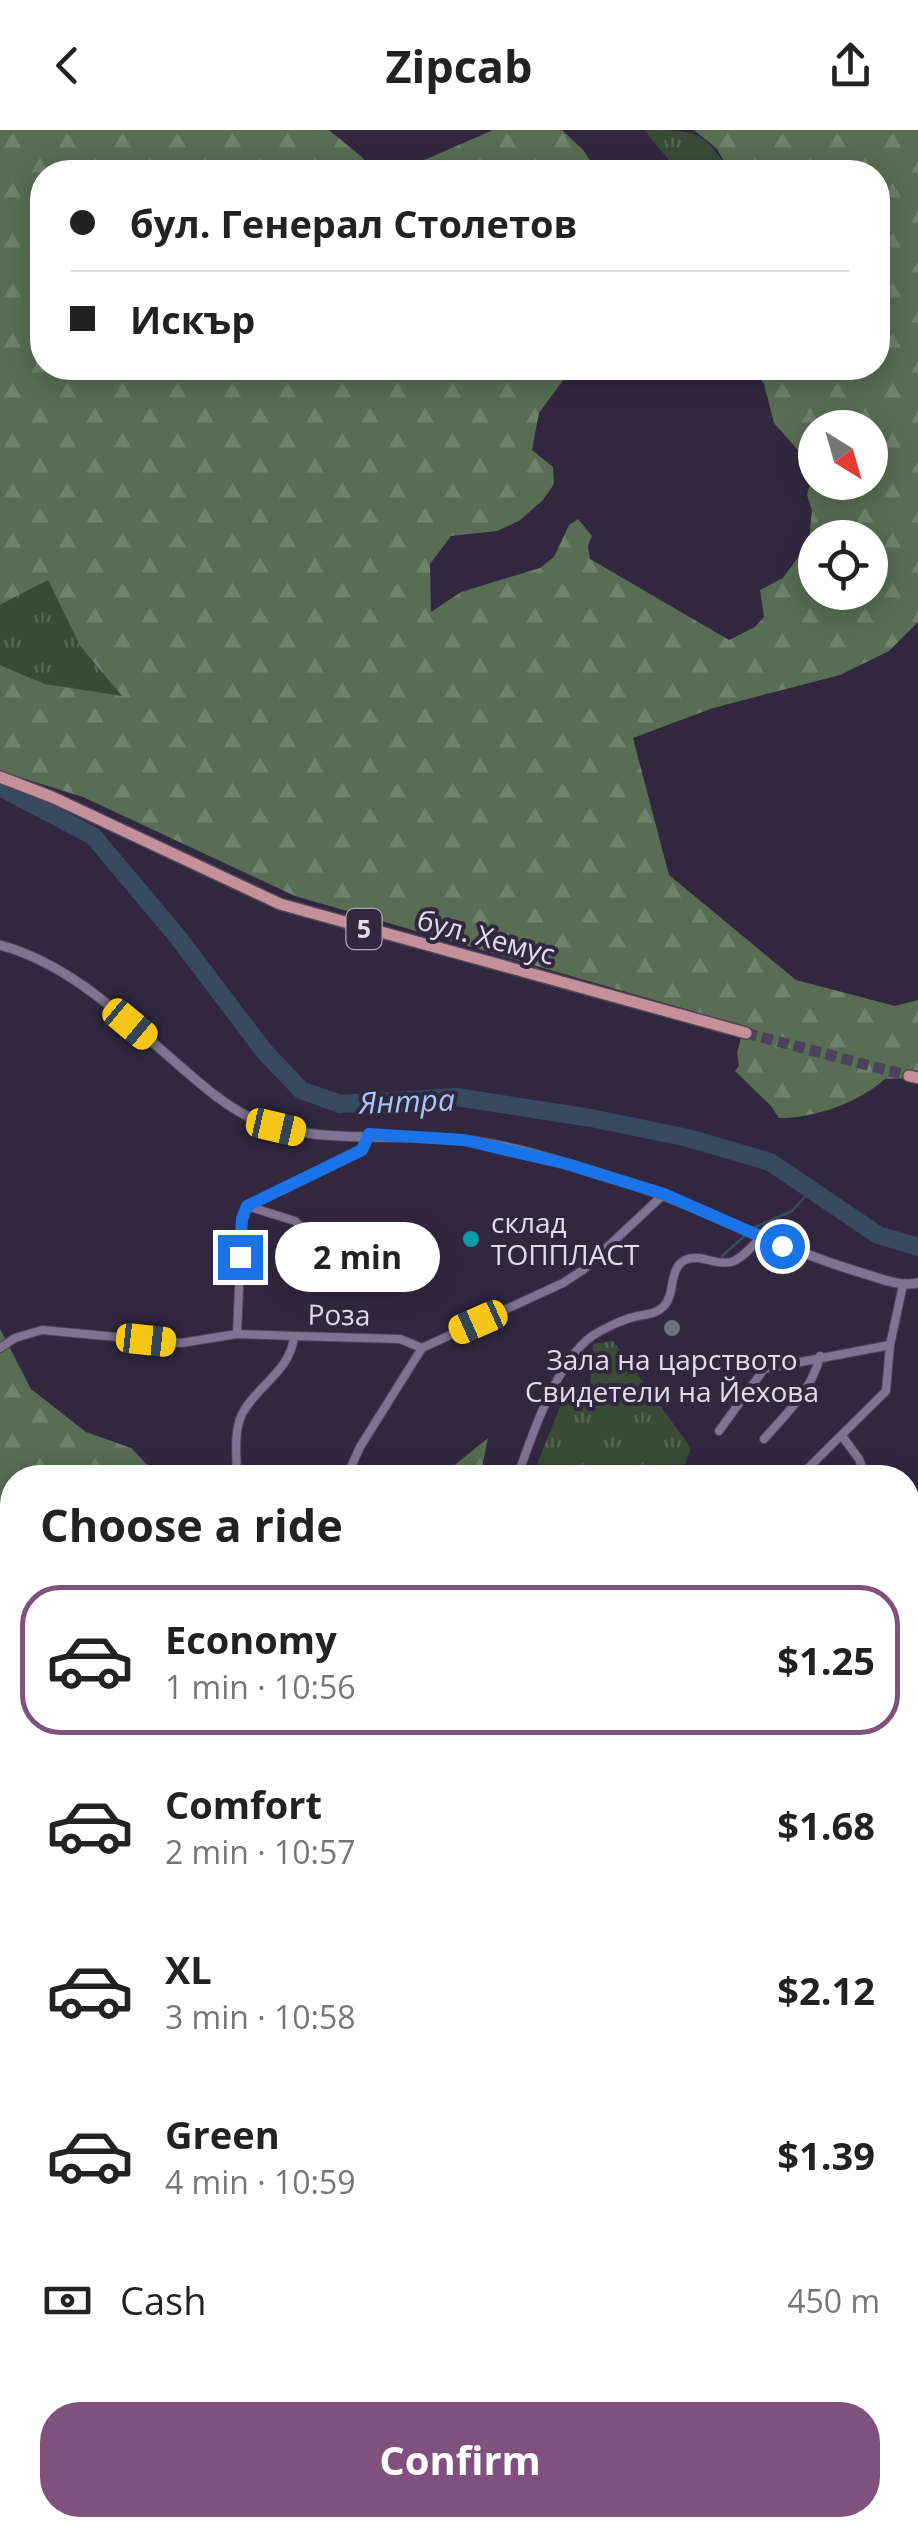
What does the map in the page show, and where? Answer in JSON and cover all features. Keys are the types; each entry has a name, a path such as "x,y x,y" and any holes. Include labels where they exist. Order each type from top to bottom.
{"main road":[{"name":"бул. Хемус","path":"0,777 52,797 280,904 746,1033"}],"street":[{"path":"0,945 48,962 80,984 217,1098 246,1116 299,1133 484,1143 664,1194 757,1237 904,1285 918,1283"},
{"path":"236,1334 242,1219 247,1206 362,1150 369,1134"},
{"path":"352,1465 422,1348 563,1283 583,1270 664,1194"},
{"path":"247,1206 295,1220 336,1261"},
{"path":"521,1465 572,1356 592,1336 630,1317 662,1308 668,1301 676,1269 684,1260 734,1262 757,1237"},
{"path":"812,1465 886,1391 890,1345 904,1285"},
{"path":"0,1348 15,1338 42,1330 181,1344 236,1334 294,1336"},
{"name":"Роза","path":"237,1465 242,1414 292,1352 294,1336 400,1340 422,1348"},
{"path":"718,1431 764,1369 890,1345"},
{"path":"764,1438 804,1394 816,1375 820,1356"},
{"path":"842,1436 862,1465"}],"green space":[{"path":"0,130 329,130 364,160 30,160 30,380 563,380 539,413 532,450 553,467 554,484 543,500 519,521 497,531 451,536 430,564 431,612 461,592 540,568 554,557 569,525 578,519 592,536 588,546 590,559 729,640 755,627 764,617 760,590 783,578 798,557 798,610 888,610 888,520 811,520 809,500 888,500 888,410 798,410 798,450 774,423 761,380 890,380 890,160 723,160 717,149 694,130 918,130 918,622 889,651 840,675 713,708 633,738 669,875 796,980 895,1006 918,1000 918,1078 885,1079 835,1108 779,1118 735,1071 744,1026 295,896 83,797 0,771 0,665 45,684 122,696 80,646 48,580 0,605"},
{"path":"493,130 562,130 590,160 424,160"},
{"path":"644,130 696,135 721,160 669,160"},
{"path":"48,580 80,646 123,697 45,684 0,665 0,605"},
{"path":"0,1329 31,1389 86,1432 131,1448 147,1465 0,1465"},
{"path":"613,1341 691,1448 685,1465 537,1464 562,1402 590,1390 593,1344"},
{"path":"488,1438 482,1465 455,1465"}],"waterway":[{"name":"Янтра","path":"0,787 93,836 177,936 264,1051 301,1090 340,1104 456,1097 688,1138 770,1162 878,1235 918,1247"},
{"path":"753,1228 792,1211 811,1190"},
{"path":"722,1256 747,1234"}],"tunnel":[{"path":"746,1033 909,1076"}],"place":[{"name":"склад ТОППЛАСТ","path":"471,1239"},
{"name":"Зала на царството Свидетели на Йехова","path":"672,1328"}],"route":[{"path":"240,1257 242,1219 247,1206 349,1158 367,1144 369,1134 484,1143 567,1164 664,1194 782,1246"}]}
